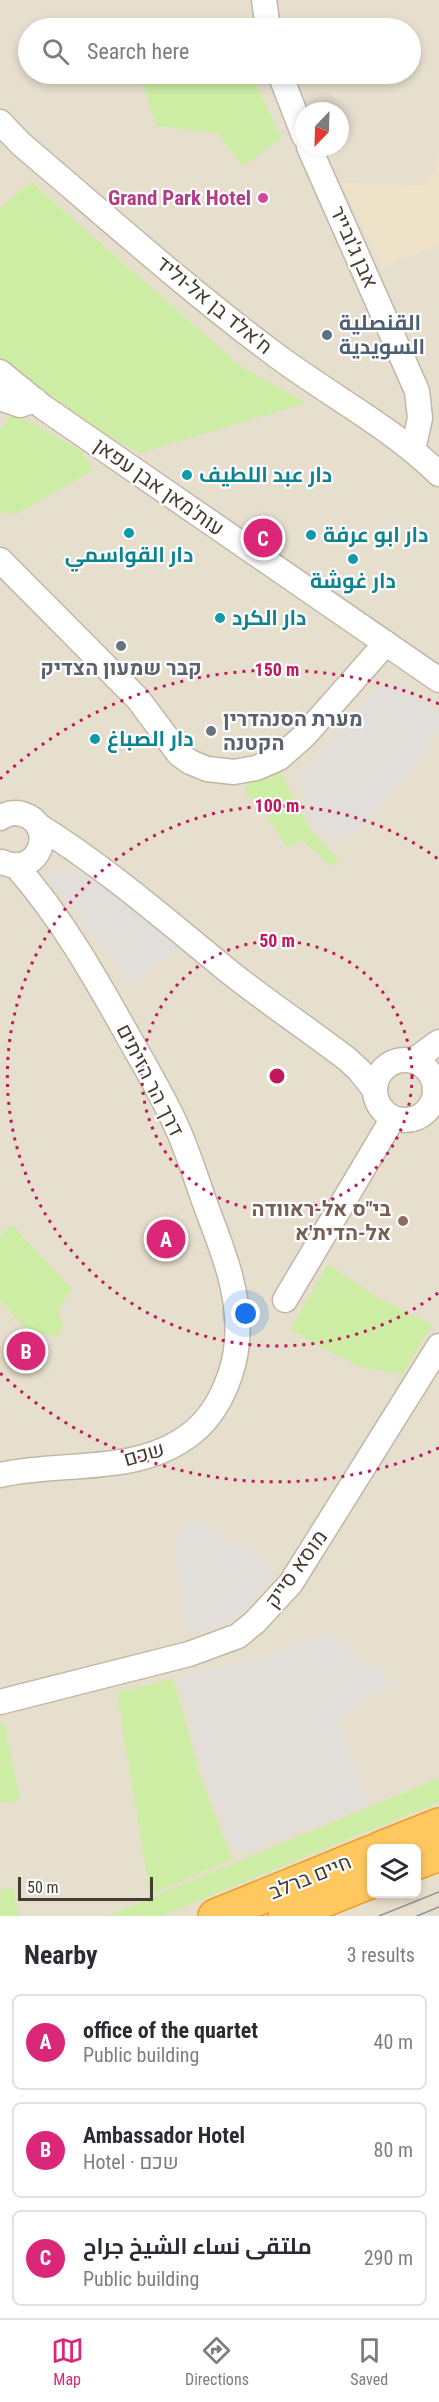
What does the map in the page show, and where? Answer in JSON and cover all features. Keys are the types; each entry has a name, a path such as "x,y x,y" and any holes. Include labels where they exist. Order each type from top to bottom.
{"highway":[{"path":"391,1844 439,1825"},
{"name":"חיים ברלב","path":"215,1916 367,1854"},
{"path":"421,1861 439,1854"},
{"name":"חיים ברלב","path":"285,1916 367,1883"}],"street":[{"path":"264,0 267,18"},
{"path":"284,84 295,113"},
{"name":"ח'אלד בן אל-וליד","path":"0,122 21,144 183,284 279,358 413,450 439,474"},
{"name":"אבן ג'ובייר","path":"313,156 417,391 420,417 413,450"},
{"name":"עות'מאן אבן עפאן","path":"0,372 35,400 439,680"},
{"path":"0,398 20,405 35,400"},
{"path":"0,560 138,699 179,754 207,769 234,772 256,768 279,758 304,736 386,643"},
{"path":"0,818 12,813 20,813 34,820 39,826 97,865 235,976 359,1070 374,1089 379,1107 393,1118 407,1120 424,1114 433,1103 430,1080 439,1042"},
{"path":"16,862 40,848 42,840 39,826"},
{"path":"16,862 64,857 97,865"},
{"name":"דרך הר הזיתים","path":"16,862 95,977 178,1131 229,1269 236,1317"},
{"path":"334,1050 384,1067"},
{"path":"430,1080 439,1052"},
{"path":"374,1089 376,1079 384,1067 398,1060 430,1080"},
{"path":"285,1300 393,1118"},
{"name":"שכם","path":"0,1475 125,1461 170,1448 199,1426 211,1413 225,1388 238,1340 236,1317"},
{"name":"מוסא סייק","path":"0,1702 189,1654 238,1636 255,1623 291,1583 439,1346"}],"shaded area":[{"path":"0,0 439,0 439,1916 0,1916"},
{"path":"439,152 439,245 382,268 342,183 423,185 434,171"},
{"path":"398,683 434,709 439,718 439,732 427,736 425,741 432,747 353,838 347,831 338,839 331,840 302,810 311,802 298,780 377,688"},
{"path":"58,870 81,872 106,885 182,946 130,984 70,904 49,883 49,872"},
{"path":"192,1519 277,1567 255,1599 241,1614 218,1625 187,1634 175,1540"},
{"path":"324,1633 393,1681 337,1721 369,1805 236,1855 204,1772 180,1677 262,1658"}],"green space":[{"path":"143,84 257,84 281,138 243,166 217,133 156,126"},
{"path":"31,182 242,367 306,403 140,453 94,428 0,360 0,208"},
{"path":"13,412 81,451 93,470 16,514 0,512 0,429"},
{"path":"280,772 310,829 339,860 332,867 302,840 286,847 257,798 248,798 246,787 248,782"},
{"path":"11,1224 72,1289 58,1310 63,1328 57,1337 25,1328 0,1300 0,1237"},
{"path":"328,1264 376,1297 432,1325 402,1375 360,1367 290,1330"},
{"path":"173,1679 201,1779 232,1859 150,1895 117,1692"},
{"path":"4,1723 20,1800 0,1804 0,1724"},
{"path":"439,1778 439,1802 161,1916 107,1916"},
{"path":"13,1887 19,1916 0,1916 0,1890"}],"tram line":[{"path":"379,1916 439,1892"},
{"path":"417,1916 439,1907"}],"place":[{"name":"Grand Park Hotel","path":"263,198"},
{"name":"القنصلية السويدية","path":"327,335"},
{"name":"دار عبد اللطيف","path":"187,475"},
{"name":"دار القواسمي","path":"129,533"},
{"name":"دار ابو عرفة","path":"311,535"},
{"name":"ملتقى نساء الشيخ جراح","path":"263,538"},
{"name":"دار غوشة","path":"353,559"},
{"name":"دار الكرد","path":"220,618"},
{"name":"קבר שמעון הצדיק","path":"121,646"},
{"name":"מערת הסנהדרין הקטנה","path":"211,731"},
{"name":"دار الصباغ","path":"95,739"},
{"name":"בי\"ס אל-ראוודה אל-הדית'א","path":"403,1221"},
{"name":"office of the quartet","path":"166,1239"},
{"name":"Ambassador Hotel","path":"26,1351"}]}
